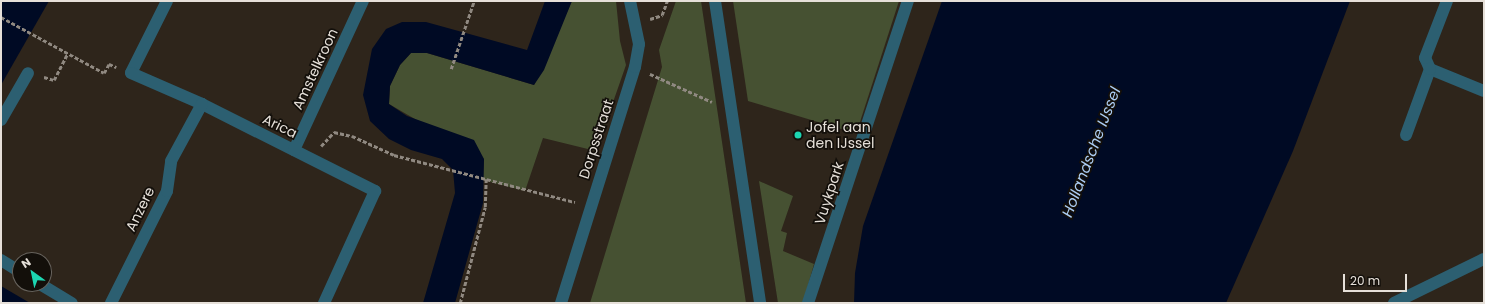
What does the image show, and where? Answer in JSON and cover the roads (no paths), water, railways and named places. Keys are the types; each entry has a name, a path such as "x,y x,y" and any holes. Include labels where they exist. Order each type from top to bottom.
{"street":[{"name":"Arica","path":"167,1 131,73 202,104 375,191 324,303"},
{"name":"Amstelkroon","path":"294,150 363,1"},
{"name":"Dorpsstraat","path":"560,303 635,67 639,44 630,1"},
{"path":"715,1 760,303"},
{"name":"Vuykpark","path":"808,303 908,1"},
{"path":"1448,1 1425,58 1430,68 1484,91"},
{"path":"1406,135 1430,68"},
{"path":"1,120 28,74"},
{"name":"Anzere","path":"111,303 167,190 171,160 202,104"},
{"path":"1394,303 1484,259"},
{"path":"1,260 12,267"},
{"path":"52,291 72,303"}],"water":[{"path":"1,1 49,1 1,85"},
{"path":"545,1 572,1 544,70 534,85 427,53 411,53 400,65 390,86 389,104 407,116 474,140 484,159 483,203 455,303 423,303 455,193 453,170 442,159 411,150 389,139 370,121 363,95 372,49 386,29 402,22 426,22 527,50"},
{"name":"Hollandsche IJssel","path":"942,1 1350,1 1293,151 1226,303 854,303 855,273 863,226"},
{"path":"1,286 30,303 1,303"}],"place":[{"name":"Jofel aan den IJssel","path":"798,135"}]}
